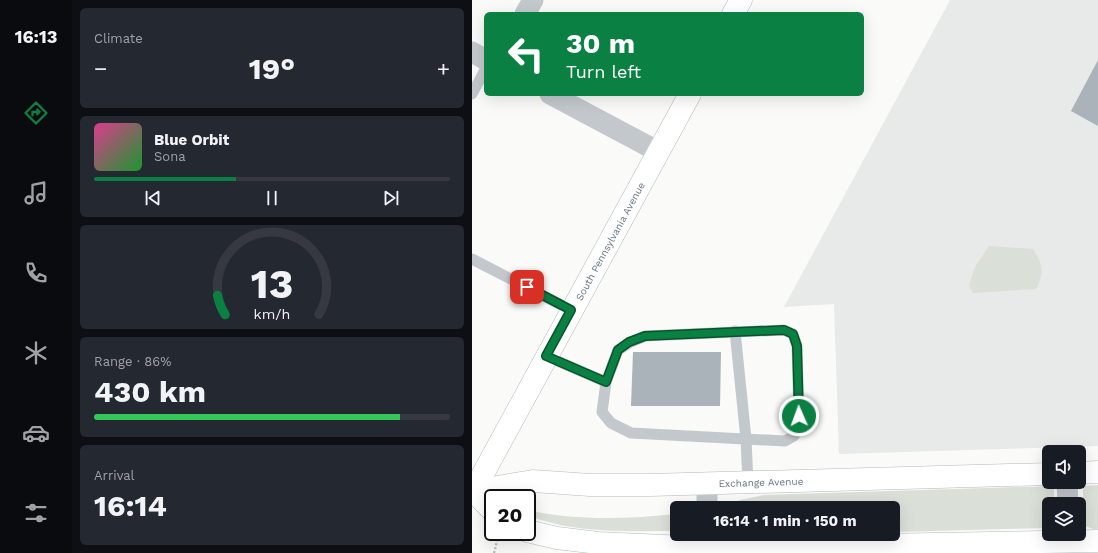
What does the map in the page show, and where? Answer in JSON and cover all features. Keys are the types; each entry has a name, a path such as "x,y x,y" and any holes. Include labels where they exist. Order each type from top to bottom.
{"main road":[{"path":"734,12 741,0"},
{"name":"South Pennsylvania Avenue","path":"473,491 689,96"},
{"path":"1086,472 1098,472"},
{"name":"Exchange Avenue","path":"473,491 533,481 590,485 707,484 1042,474"},
{"path":"473,491 484,503"},
{"path":"536,533 557,538 598,543 707,545 1069,543 1098,541"},
{"path":"575,553 598,543"}],"street":[{"path":"526,12 533,0"},
{"path":"472,52 484,59"},
{"path":"554,96 659,152"},
{"path":"707,484 707,501"}],"lane":[{"path":"472,94 484,72"},
{"path":"472,259 571,310"},
{"path":"784,330 793,334 797,346 799,416 794,436 785,441 631,433 611,423 602,412 606,382 618,350 629,342 645,336 735,331 784,330"},
{"path":"735,331 746,439 748,483"},
{"path":"546,356 606,382"}],"path":[{"path":"494,553 497,541"}],"shaded area":[{"path":"950,0 1098,0 1098,446 1042,445 1042,448 839,454 834,304 784,307"},
{"path":"989,246 1033,249 1042,269 1041,278 1036,289 973,293 969,285 975,267"},
{"path":"1098,485 1098,529 1086,526 1086,497 1083,497 1083,489 1086,489 1086,486"},
{"path":"1042,486 1042,489 1054,489 1054,497 1042,497 1042,528 900,532 900,501 738,501 764,495"},
{"path":"536,512 564,516 602,518 670,515 670,531 601,530 563,526 536,518"}],"building":[{"path":"1098,60 1098,126 1071,111"},
{"path":"633,352 721,352 720,406 631,406"}],"route":[{"path":"527,287 571,310 546,356 606,382 618,350 629,342 645,336 784,330 793,334 797,346 799,416"}]}
